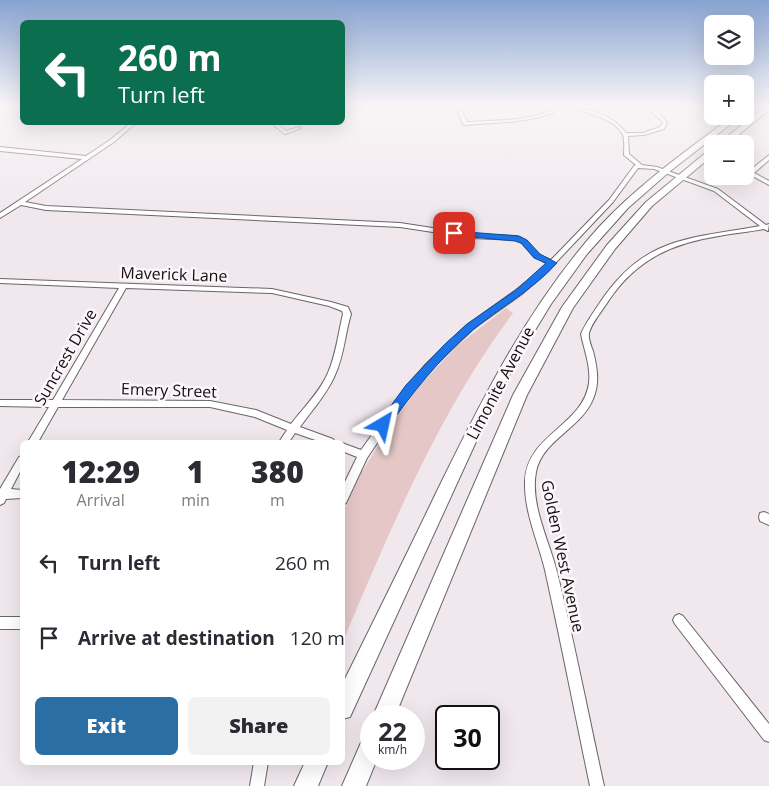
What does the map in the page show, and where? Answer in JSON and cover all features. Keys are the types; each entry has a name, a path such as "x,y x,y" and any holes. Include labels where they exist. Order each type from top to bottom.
{"main road":[{"name":"Limonite Avenue","path":"345,703 484,409 514,353 547,300 585,248 626,205 703,143"},
{"name":"Limonite Avenue","path":"389,705 520,395 545,345 568,307 610,247 649,204 704,158"},
{"path":"306,786 316,765"},
{"path":"354,786 361,770"}],"street":[{"path":"0,216 107,143"},
{"path":"626,143 627,155 640,166 681,176 723,194 768,228"},
{"path":"0,149 86,158"},
{"path":"769,158 750,173 769,183"},
{"path":"345,494 363,456 410,388 448,346 470,327 524,288 552,263 611,201 636,167 640,166"},
{"path":"20,203 66,210 400,225 472,236 516,238 524,242 537,256 552,263"},
{"name":"Golden West Avenue","path":"597,786 550,567 534,503 531,472 542,448 576,419 591,396 594,373 585,334 612,289 637,263 674,244 715,234 768,228"},
{"name":"Maverick Lane","path":"0,281 272,291 332,304 345,309 347,314 330,378 292,428"},
{"name":"Suncrest Drive","path":"34,440 123,286"},
{"name":"Emery Street","path":"0,403 210,404 256,414 325,440"},
{"path":"285,440 292,428"},
{"path":"345,448 363,456"},
{"path":"1,496 20,463"},
{"path":"1,496 20,494"},
{"path":"679,620 769,735"},
{"path":"0,623 20,623"},
{"path":"257,786 260,765"}],"shaded area":[{"path":"506,308 513,313 486,351 439,430 398,514 345,636 345,508 361,473 391,425 420,385 458,345"}],"route":[{"path":"383,425 410,388 448,346 470,327 537,278 552,263 537,256 524,242 516,238 472,236 454,233"}]}
